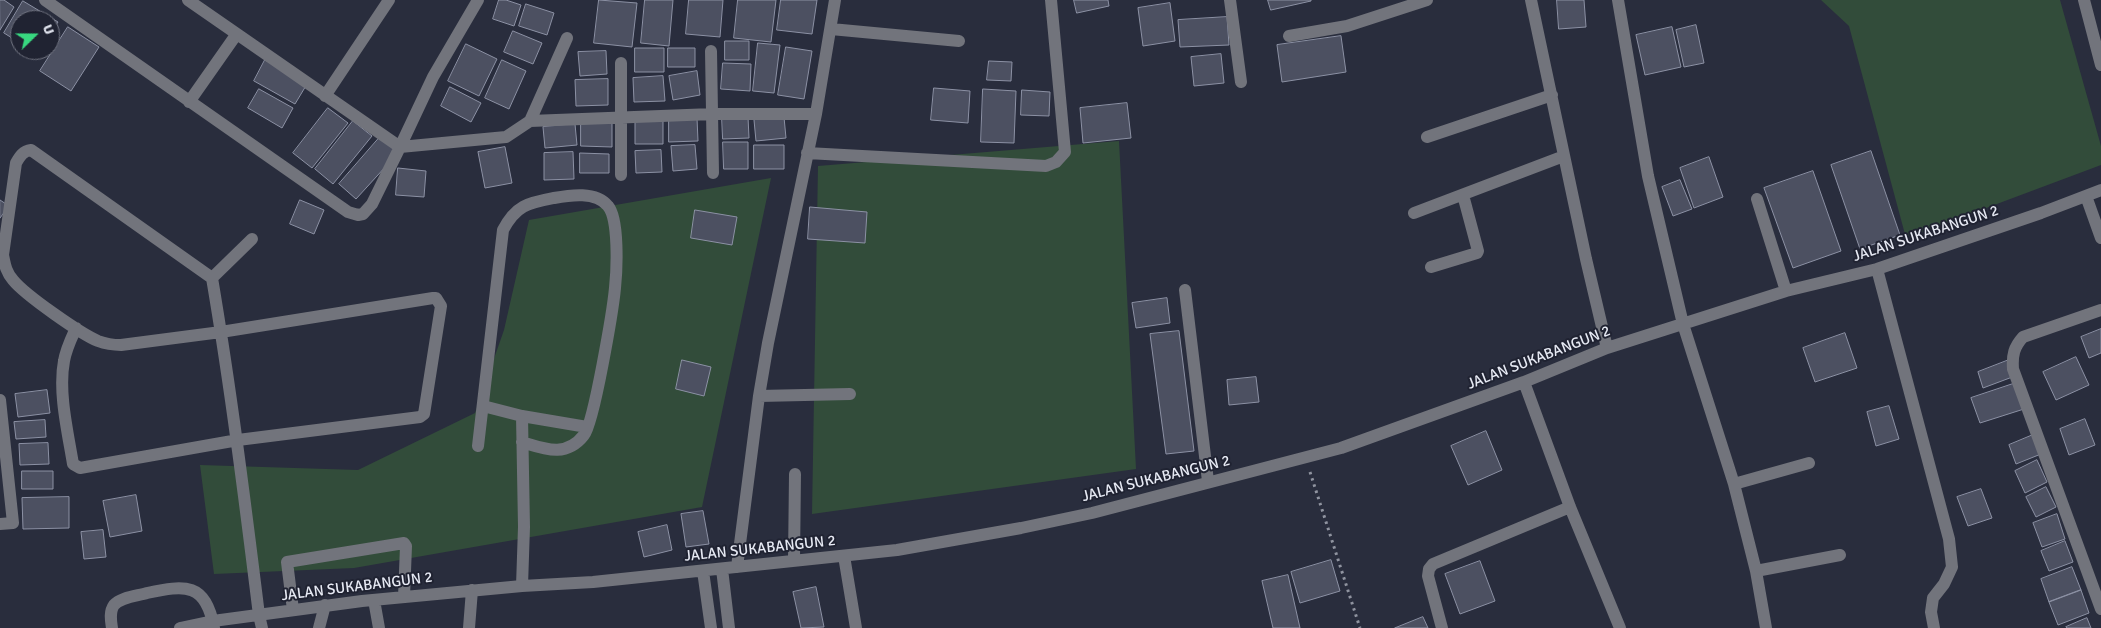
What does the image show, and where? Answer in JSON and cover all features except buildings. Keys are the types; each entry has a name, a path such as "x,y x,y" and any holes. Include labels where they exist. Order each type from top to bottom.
{"street":[{"path":"45,0 348,212 358,216 363,214 372,204 433,77 478,0"},
{"path":"188,0 400,147 506,137 530,121 713,114 816,114"},
{"path":"324,96 389,0"},
{"path":"737,566 759,396 768,343 816,114 836,0"},
{"path":"807,153 1046,166 1056,162 1065,152 1051,0"},
{"path":"1230,0 1241,82"},
{"path":"1289,36 1347,26 1427,0"},
{"path":"1531,0 1607,348"},
{"path":"1618,0 1648,176 1683,324 1734,484 1756,571 1766,628"},
{"path":"2084,0 2101,65"},
{"path":"831,29 959,41"},
{"path":"189,102 236,35"},
{"path":"530,121 567,38"},
{"path":"711,51 713,173"},
{"path":"620,63 620,175"},
{"path":"1427,137 1552,95"},
{"path":"76,328 63,362 64,399 72,464 77,468 238,440 422,416 441,306 438,301 433,298 221,332 110,345 97,341 23,291 6,269 3,255 16,165 19,158 26,150 32,150 212,278 221,332 238,440 262,628"},
{"path":"1414,213 1564,156"},
{"name":"JALAN SUKABANGUN 2","path":"180,628 214,625 259,615 325,605 472,590 593,582 897,550 1022,528 1092,513 1208,481 1341,448 1524,382 1607,348 1786,291 1877,269 2042,213 2101,190"},
{"path":"478,446 503,230 509,218 517,209 534,202 571,194 592,196 607,204 612,212 616,250 615,287 593,411 585,435 571,446 556,451 522,442"},
{"path":"1432,267 1478,251 1463,195"},
{"path":"2086,196 2101,238"},
{"path":"1757,199 1786,291"},
{"path":"212,278 252,239"},
{"path":"1877,269 1949,538 1952,567 1944,584 1933,598 1931,612 1934,628"},
{"path":"1185,290 1208,481"},
{"path":"2101,310 2023,337 2015,345 2012,356 2013,369 2101,610"},
{"path":"1524,382 1570,507 1620,628"},
{"path":"759,396 850,394"},
{"path":"0,400 13,523 0,524"},
{"path":"483,406 522,416 587,427"},
{"path":"522,416 524,527 522,586"},
{"path":"1734,484 1809,463"},
{"path":"794,560 795,474"},
{"path":"1442,628 1428,576 1429,569 1433,564 1570,507"},
{"path":"293,610 286,562 404,543 406,546 404,597"},
{"path":"1756,571 1840,555"},
{"path":"844,556 856,628"},
{"path":"722,569 729,628"},
{"path":"703,571 712,628"},
{"path":"112,628 110,617 114,605 125,598 175,587 192,588 204,597 214,625"},
{"path":"470,628 472,590"},
{"path":"374,600 379,628"},
{"path":"318,628 325,605"}],"path":[{"path":"1306,458 1360,626 1356,628"}],"green space":[{"path":"1821,0 2060,0 2101,146 2101,165 1906,238 1849,26"},
{"path":"1119,141 1136,469 812,514 818,166"},
{"path":"771,178 702,507 354,568 214,574 200,465 358,470 475,413 504,330 529,220"}]}
